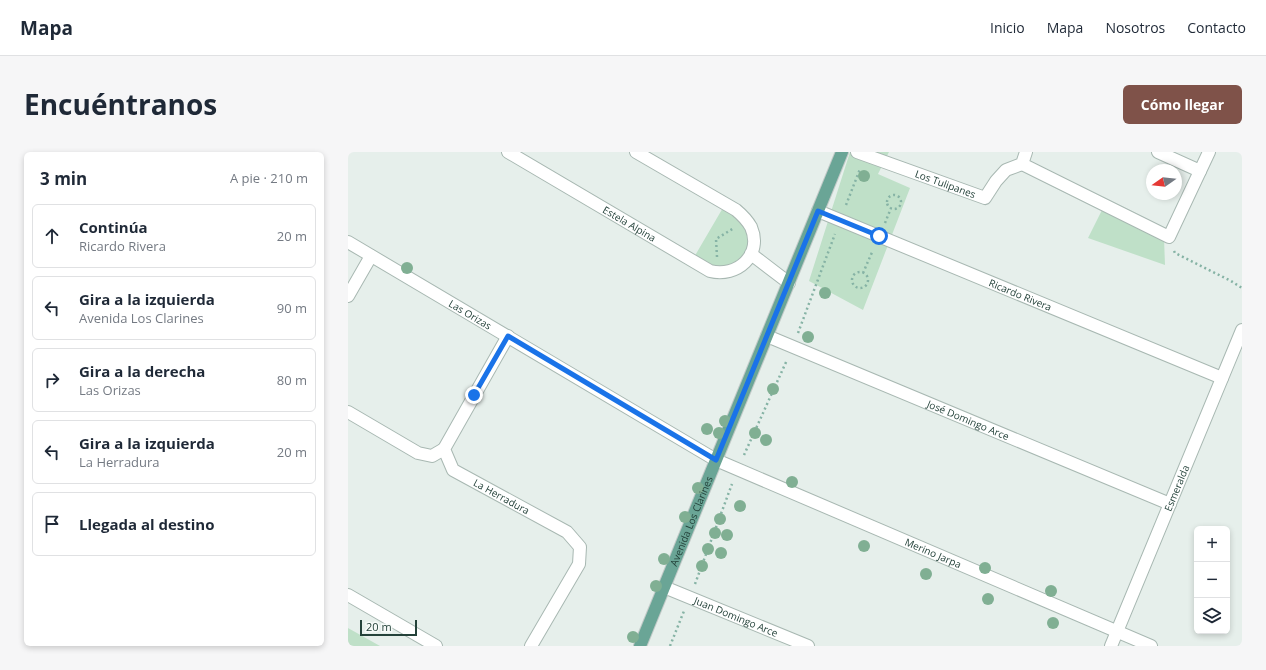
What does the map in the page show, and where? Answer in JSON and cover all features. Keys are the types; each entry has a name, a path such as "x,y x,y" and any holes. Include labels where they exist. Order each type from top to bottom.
{"main road":[{"name":"Avenida Los Clarines","path":"640,646 842,152"}],"street":[{"name":"Estela Alpina","path":"508,152 704,268 716,273"},
{"path":"636,152 736,210 746,219 751,227 753,236 753,245 750,254 740,267 724,273 716,273"},
{"path":"1026,152 1022,164 1169,237 1209,152"},
{"path":"1158,152 1200,171"},
{"name":"Los Tulipanes","path":"861,153 985,198 996,181 1006,170 1022,164"},
{"name":"Ricardo Rivera","path":"818,211 1222,378"},
{"name":"Las Orizas","path":"348,242 716,460"},
{"path":"750,254 789,283"},
{"path":"348,296 371,256"},
{"name":"Esmeralda","path":"1111,646 1242,330"},
{"path":"348,412 418,453 432,456 444,449 508,336"},
{"name":"José Domingo Arce","path":"767,336 1170,504"},
{"name":"La Herradura","path":"444,449 453,470 567,532 580,547 579,564 531,646"},
{"name":"Merino Jarpa","path":"716,460 1151,646"},
{"name":"Juan Domingo Arce","path":"664,587 808,646"},
{"path":"348,595 436,646"}],"path":[{"path":"670,646 690,598 738,469 792,347 840,220 861,153"},
{"path":"891,195 899,196 902,202 900,207 895,209 889,207 886,202 888,198 891,195"},
{"path":"716,273 716,239 729,232 746,219"},
{"path":"1169,237 1175,253 1231,280 1242,288"},
{"path":"863,273 867,276 868,281 864,287 859,288 853,283 853,278 856,274 863,273"}],"green space":[{"path":"850,152 889,152 878,174 910,188 863,310 809,281"},
{"path":"724,206 748,229 749,246 742,260 720,269 693,259"},
{"path":"1102,210 1164,238 1165,265 1088,238"},
{"path":"348,628 380,646 348,646"}],"route":[{"path":"474,395 508,336 716,460 818,211 879,236"}]}
